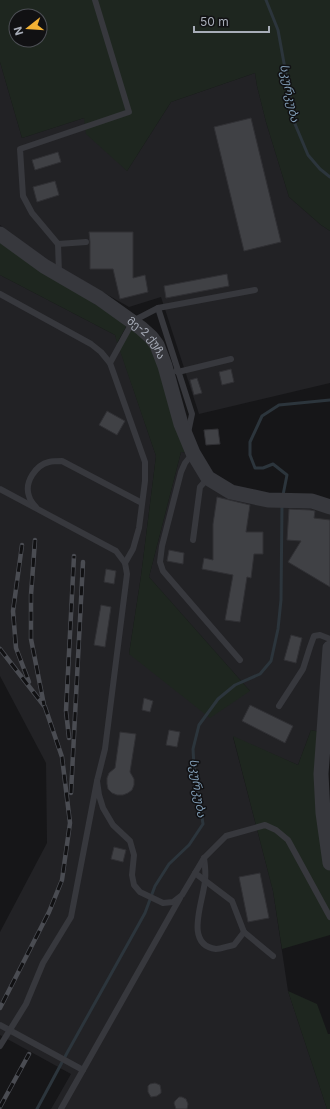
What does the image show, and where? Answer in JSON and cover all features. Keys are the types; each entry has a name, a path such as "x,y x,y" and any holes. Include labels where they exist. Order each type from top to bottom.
{"street":[{"name":"მე-2 ქუჩა","path":"0,234 44,266 99,298 133,321 151,337 172,369 181,424 193,453 208,478 231,492 276,500 312,501 330,506"},
{"path":"330,648 321,763 321,794 330,863"}],"lane":[{"path":"59,274 58,244 32,213 23,196 20,149 129,112 95,0"},
{"path":"58,244 86,242"},
{"path":"110,363 133,321 158,308 255,290"},
{"path":"0,294 91,344 101,352 110,363 145,462 145,481 139,528 133,549 125,563"},
{"path":"158,308 172,369 231,359"},
{"path":"193,453 185,463 181,472 162,546 160,562 163,572 240,660"},
{"path":"37,509 29,497 27,488 29,480 37,469 49,462 62,461 142,503"},
{"path":"193,540 200,487 208,478"},
{"path":"0,489 116,551 125,563 127,574 105,749 97,781 71,917 43,963 26,1004 0,1046"},
{"path":"279,706 302,669 314,636 320,635 330,640"},
{"path":"97,781 103,808 113,825 130,841 134,856 132,875 134,885 140,892 163,903 173,902 182,895"},
{"path":"61,1109 195,872 204,858 226,836 265,825 276,830 288,840 330,917"},
{"path":"204,858 205,880 196,921 198,935 206,946 217,949 234,945 244,932"},
{"path":"195,872 232,901 244,932 274,956"},
{"path":"0,1025 83,1070"}],"shaded area":[{"path":"0,0 330,0 330,231 289,197 266,122 255,73 171,102 127,171 86,134 84,118 22,138 0,62"},
{"path":"0,62 22,138 84,118 127,171 171,102 255,73 266,122 289,197 330,231 330,383 199,414 161,297 129,307 50,262 0,225"},
{"path":"0,242 127,325 117,343 115,335 0,275"},
{"path":"0,275 115,335 156,456 141,576 129,654 250,691 149,577 181,452 193,453 231,492 330,507 330,648 324,733 311,730 298,765 233,737 273,891 288,991 327,1109 51,1109 71,1074 0,1035 0,932 47,843 46,763 0,676"},
{"path":"133,321 151,337 193,453 181,452 149,577 250,691 210,718 129,654 141,576 156,456 119,348"},
{"path":"311,730 324,733 330,863 330,935 282,949 273,891 233,736 298,765"},
{"path":"288,991 317,1004 328,1034 330,1034 330,1109 327,1109"}],"building":[{"path":"251,118 281,242 244,251 214,127"},
{"path":"58,152 61,162 35,170 32,160"},
{"path":"55,181 59,195 37,202 33,187"},
{"path":"89,232 133,232 133,278 145,275 148,292 120,299 113,269 90,269"},
{"path":"227,274 229,286 166,298 164,286"},
{"path":"231,369 234,382 222,385 219,372"},
{"path":"197,378 202,393 194,395 190,380"},
{"path":"107,411 125,421 117,435 99,425"},
{"path":"218,429 220,444 206,445 204,430"},
{"path":"217,497 250,505 246,532 263,532 263,554 254,554 251,578 247,577 240,622 225,620 233,575 202,569 204,558 213,560 213,524"},
{"path":"289,509 315,511 314,518 330,520 330,587 288,562 301,541 287,540"},
{"path":"169,550 184,553 183,564 167,561"},
{"path":"106,569 116,571 114,584 104,582"},
{"path":"101,605 111,607 105,647 94,645"},
{"path":"291,635 302,638 296,663 284,660"},
{"path":"144,698 153,701 150,712 142,710"},
{"path":"250,705 293,726 285,743 242,721"},
{"path":"169,730 180,732 177,747 166,745"},
{"path":"120,732 136,734 130,772 134,779 134,785 132,790 128,793 117,795 108,789 107,778 109,773 115,768"},
{"path":"114,847 126,850 123,862 111,859"},
{"path":"260,873 269,918 248,922 239,877"},
{"path":"155,1083 160,1085 161,1093 157,1096 151,1097 148,1092 148,1086"},
{"path":"179,1097 186,1099 188,1104 187,1109 176,1109 174,1103"}],"waterway":[{"name":"სკურკუბა","path":"266,0 278,30 295,124 308,155 320,169 330,177"},
{"name":"სკურკუბა","path":"283,495 287,475 273,464 263,468 255,468 250,455 250,442 262,416 279,405 330,400"},
{"name":"სკურკუბა","path":"37,1109 145,913 155,886 169,864 189,845 203,824 194,766 193,749 199,725 218,699 235,685 260,674 271,661 278,629 281,600 282,505"}],"railway":[{"path":"35,540 31,595 31,639 44,705"},
{"path":"22,545 13,611 16,648 29,682"},
{"path":"69,738 66,711 74,556"},
{"path":"71,793 83,562"},
{"path":"0,649 45,707 62,757 70,823 62,880 49,912 0,1008"},
{"path":"0,1107 29,1054"}]}
